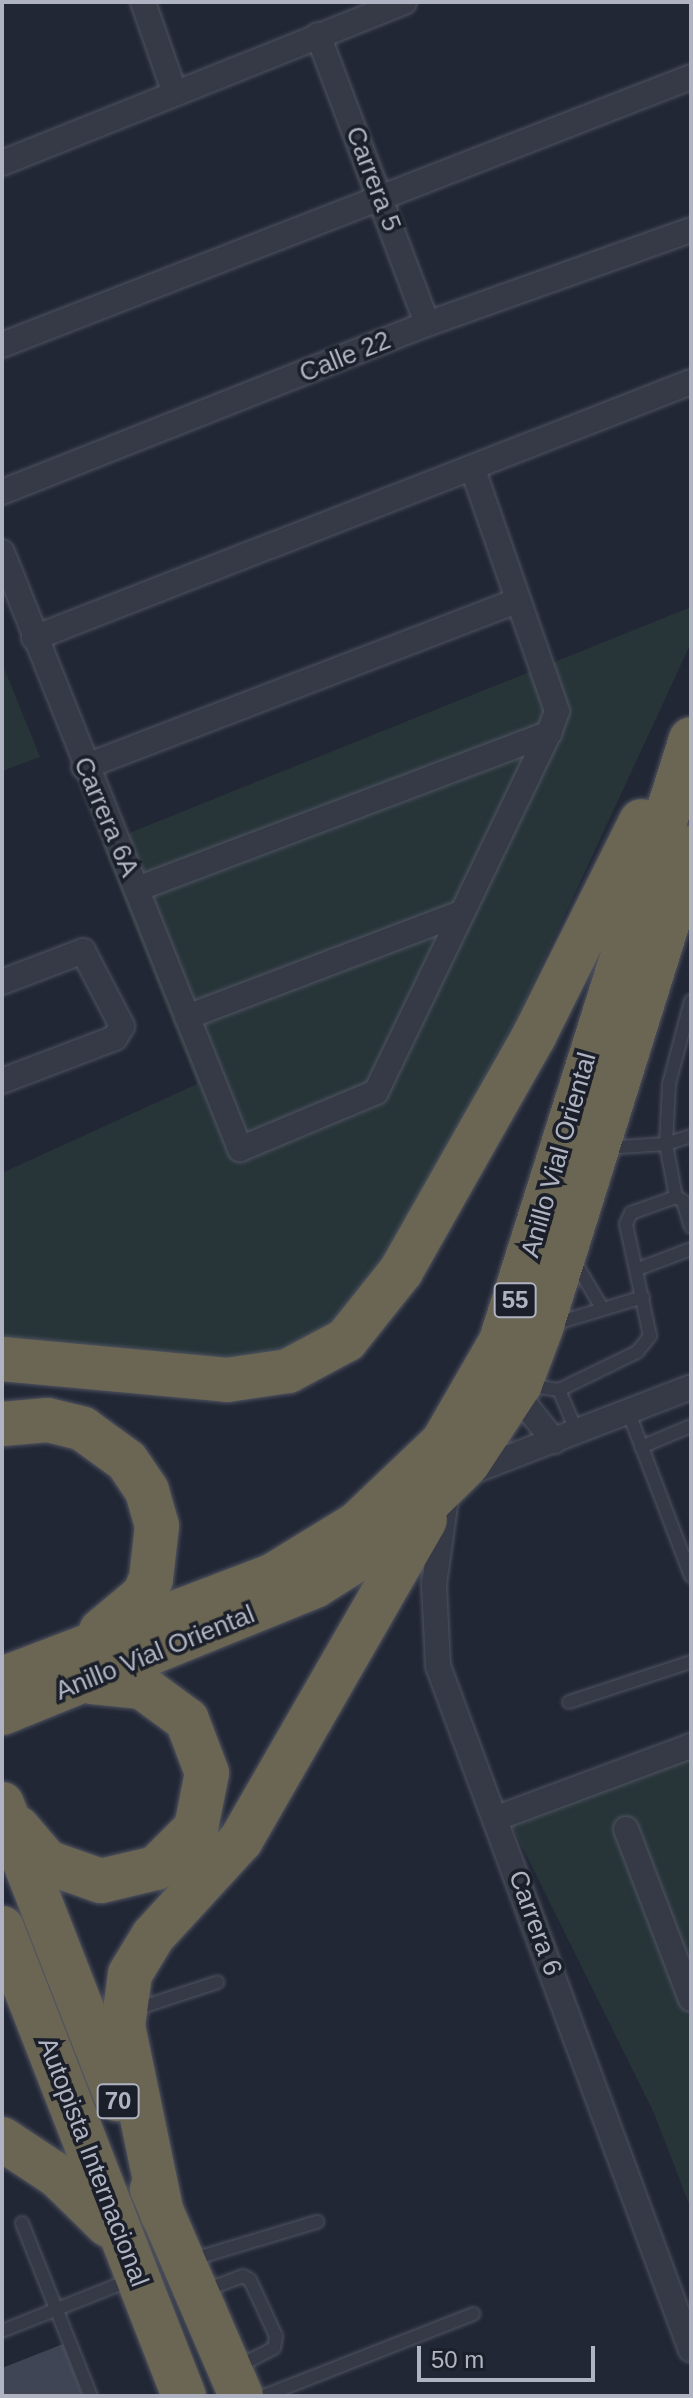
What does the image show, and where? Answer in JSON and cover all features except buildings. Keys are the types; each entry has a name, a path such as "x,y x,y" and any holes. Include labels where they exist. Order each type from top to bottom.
{"highway":[{"path":"2,1359 227,1380 288,1371 346,1340 374,1312 416,1244 534,1036 666,765 691,733"},
{"name":"Anillo Vial Oriental","path":"2,1713 71,1670 272,1576 316,1550 377,1508 460,1419 485,1376 519,1290 691,739"},
{"name":"Anillo Vial Oriental","path":"2,1679 71,1670 315,1586 374,1551 447,1488 531,1388 541,1328 597,1148 682,911 691,848"},
{"path":"2,1424 48,1420 100,1437 127,1461 153,1508 156,1561 144,1595 71,1670 104,1681 142,1687 187,1720 207,1773 196,1828 172,1858 139,1876 82,1878 33,1849 2,1801"},
{"path":"162,2214 122,2013 126,1985 144,1948 241,1840 447,1488"},
{"name":"Autopista Internacional","path":"2,1801 162,2214 245,2388"},
{"name":"Autopista Internacional","path":"2,1928 184,2396"},
{"path":"2,2139 58,2176 130,2259"}],"street":[{"path":"143,2 174,91"},
{"path":"2,163 174,91 404,2"},
{"name":"Carrera 5","path":"318,35 427,324"},
{"path":"2,345 691,77"},
{"name":"Calle 22","path":"2,492 427,324 691,230"},
{"path":"34,638 474,472 691,382"},
{"path":"187,1017 461,913 557,711 474,472"},
{"name":"Carrera 6A","path":"2,552 84,767 137,889 240,1149 376,1092 461,913"},
{"path":"84,767 517,601"},
{"path":"137,889 549,733"},
{"path":"2,982 83,951 122,1026 115,1038 2,1081"},
{"path":"447,1488 691,1387"},
{"path":"531,1388 566,1437"},
{"name":"Carrera 6","path":"447,1488 434,1584 438,1666 497,1818 691,2350"},
{"path":"497,1818 691,1746"},
{"path":"626,1829 691,1999"}],"lane":[{"path":"691,1001 686,1034 665,1112 666,1144 676,1197 691,1227"},
{"path":"597,1148 666,1144 691,1136"},
{"path":"566,1437 531,1388 637,1352 650,1336 626,1224 631,1213 676,1197"},
{"path":"567,1249 602,1308"},
{"path":"638,1269 691,1249"},
{"path":"541,1328 643,1297"},
{"path":"628,1411 687,1551 691,1576"},
{"path":"641,1447 691,1426"},
{"path":"569,1702 691,1662"},
{"path":"122,2013 218,1982"},
{"path":"193,2276 317,2222"},
{"path":"22,2223 91,2396"},
{"path":"2,2331 56,2310 130,2259"},
{"path":"245,2388 473,2314"}],"shaded area":[{"path":"691,607 691,643 518,1016 346,1330 262,1366 2,1342 2,1173 197,1084 102,844"},
{"path":"2,663 40,757 2,771"},
{"path":"691,1757 691,2209 654,2113 509,1820"}]}
